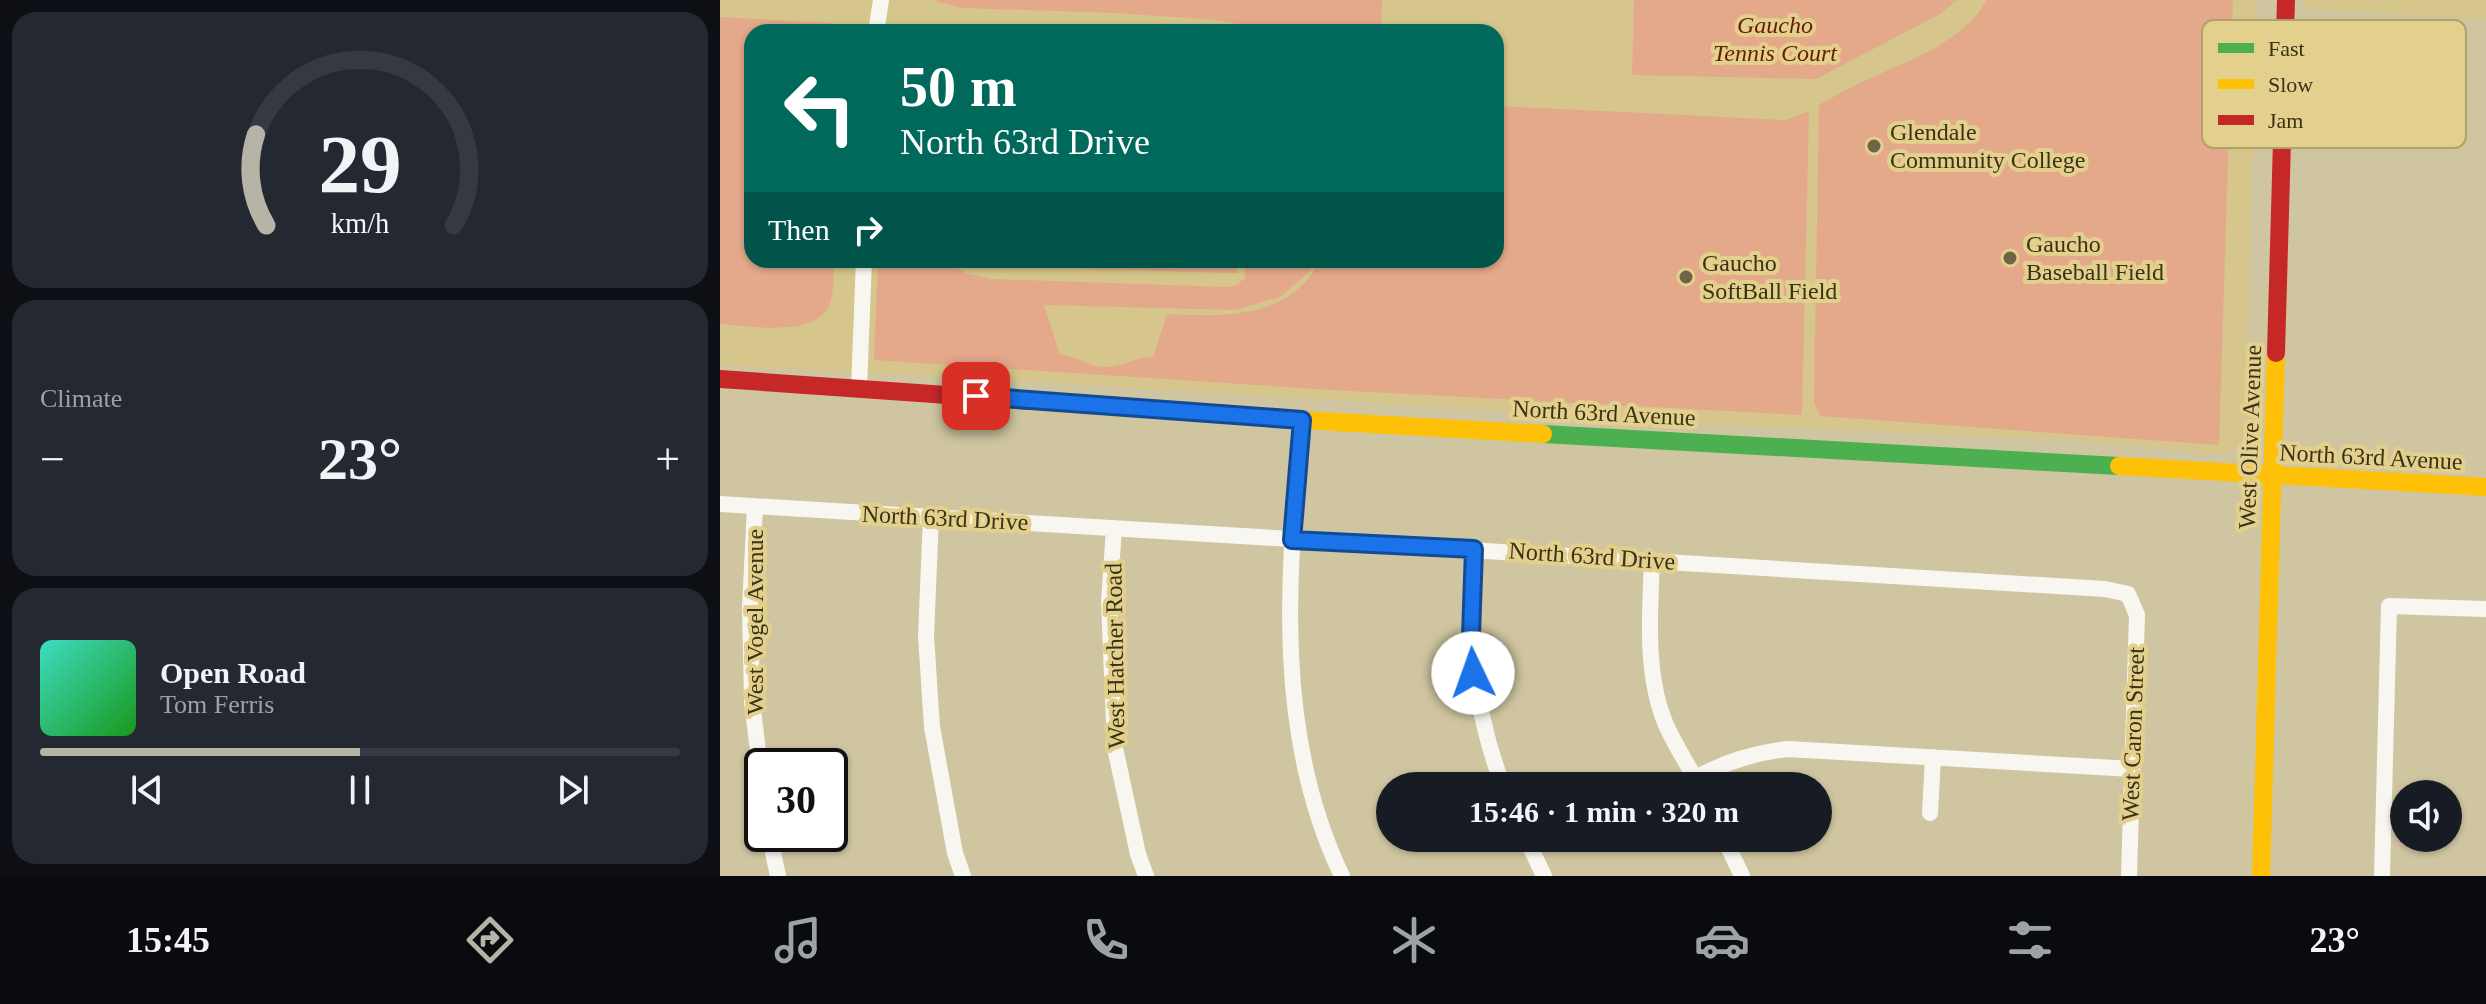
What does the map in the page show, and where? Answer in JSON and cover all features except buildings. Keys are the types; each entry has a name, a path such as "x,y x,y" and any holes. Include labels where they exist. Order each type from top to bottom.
{"street":[{"path":"877,24 881,0"},
{"name":"West Olive Avenue","path":"2285,20 2286,0"},
{"name":"West Olive Avenue","path":"2261,876 2282,148"},
{"path":"859,388 864,268"},
{"name":"North 63rd Avenue","path":"720,379 1302,420 2486,487"},
{"path":"1302,420 1292,540 1289,647 1293,707 1310,791 1342,876"},
{"name":"North 63rd Drive","path":"720,504 1652,560 2105,589 2128,594"},
{"name":"West Vogel Avenue","path":"755,506 750,608 752,701 758,748"},
{"path":"931,517 926,636 932,727 955,853 963,876"},
{"name":"West Hatcher Road","path":"1114,528 1109,602 1115,748 1138,854 1146,876"},
{"path":"1474,549 1473,673 1489,751 1497,772"},
{"path":"1652,560 1650,621 1653,676 1664,720 1692,772"},
{"name":"West Caron Street","path":"2128,594 2137,615 2129,876"},
{"path":"2382,876 2389,606 2486,609"},
{"path":"1712,772 1745,755 1788,749 2132,769"},
{"path":"1930,813 1933,757"},
{"path":"773,852 778,876"},
{"path":"1533,852 1544,876"},
{"path":"1731,852 1742,876"}],"shaded area":[{"name":"Glendale Community College","path":"720,0 2256,0 2255,20 2202,20 2202,148 2252,148 2245,433 2239,446 2225,453 2090,441 1724,425 1047,382 720,365"},
{"path":"2306,0 2486,0 2486,19 2305,9"}],"green space":[{"path":"932,0 1382,0 1381,24 1239,24 1116,13 961,8"},
{"name":"Gaucho Tennis Court","path":"1634,0 1957,0 1940,14 1816,79 1632,75"},
{"path":"1987,0 2233,0 2232,20 2202,20 2202,148 2228,148 2219,445 1820,416 1814,402 1819,105 1929,51 1976,16"},
{"path":"720,17 830,23 744,24 744,268 834,268 830,302 823,314 803,325 774,328 720,324"},
{"path":"1504,106 1786,120 1809,111 1802,415 1332,390 874,360 878,268 957,268 991,279 1226,287 1235,286 1245,278 1245,268 1311,268 1280,297 1235,310 1044,305 1060,355 1103,367 1153,357 1167,314 1233,314 1254,310 1292,294 1315,268 1504,268"},
{"path":"1053,268 1237,268 1237,273"}],"traffic: fast":[{"path":"1543,434 2119,466"}],"traffic: slow":[{"path":"2261,876 2276,353"},
{"path":"1032,401 1543,434"},
{"path":"2119,466 2486,487"}],"traffic: jam":[{"path":"2285,20 2286,0"},
{"path":"2276,353 2282,148"},
{"path":"720,379 1032,401"}],"place":[{"name":"Glendale Community College","path":"1874,146"},
{"name":"Gaucho Baseball Field","path":"2010,258"},
{"name":"Gaucho SoftBall Field","path":"1686,277"}],"route":[{"path":"976,396 1302,420 1292,540 1474,549 1473,673"}]}
